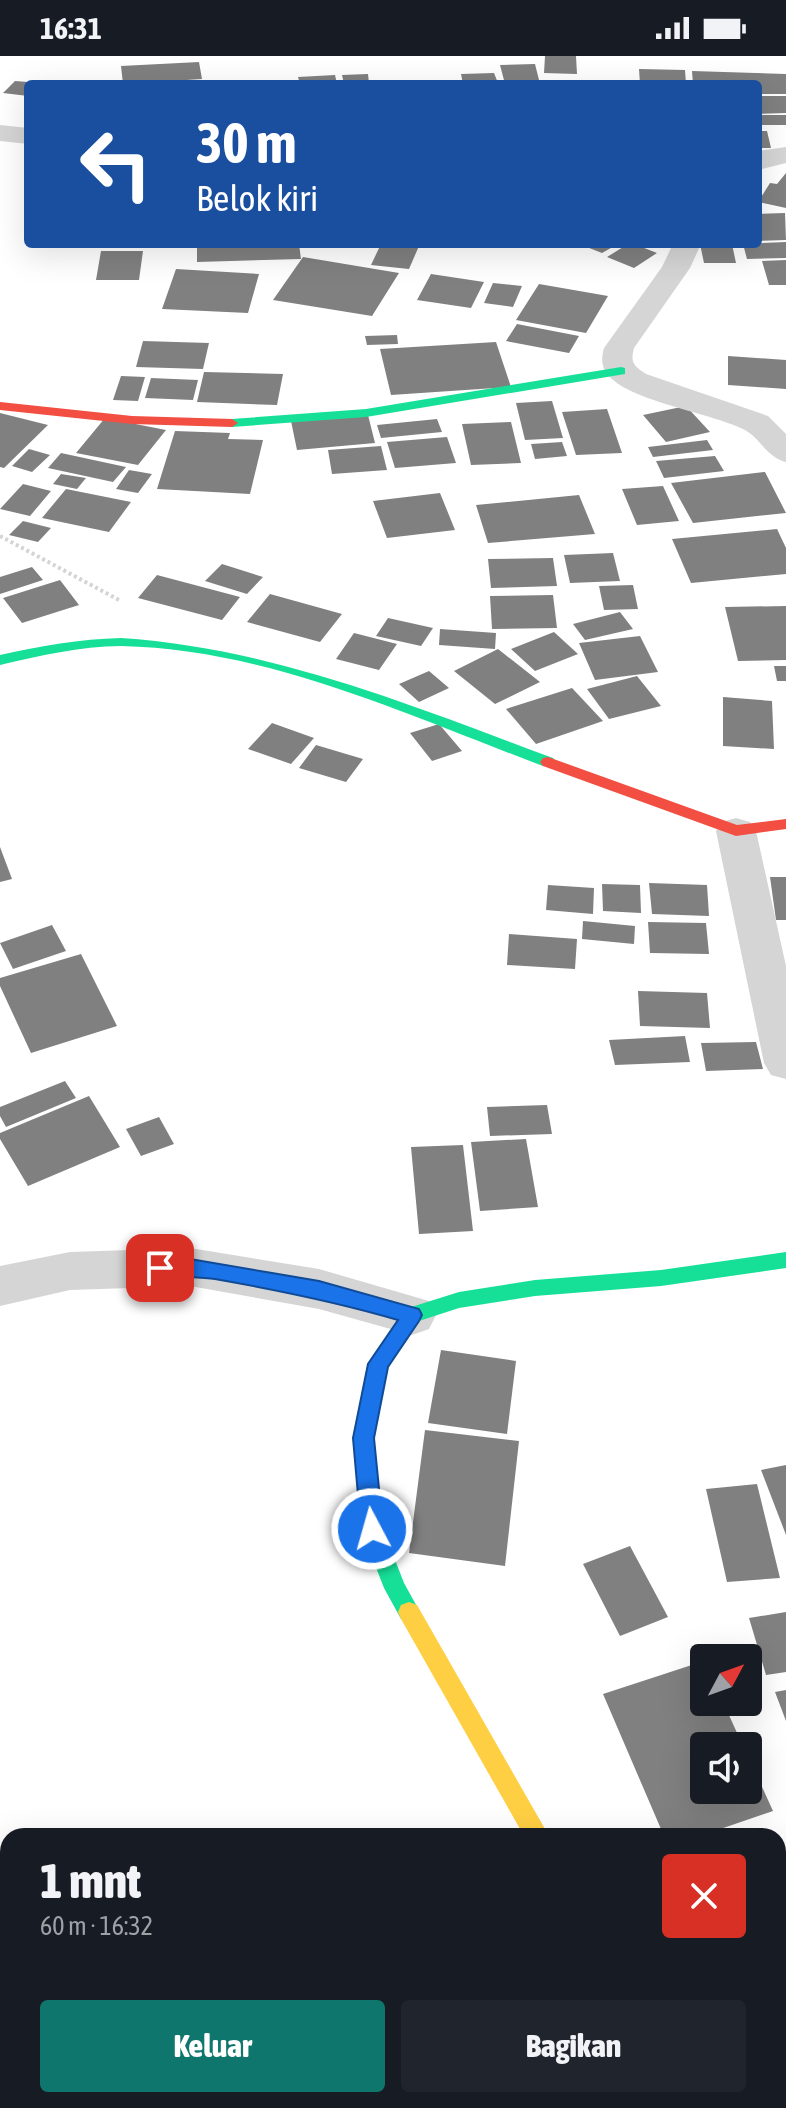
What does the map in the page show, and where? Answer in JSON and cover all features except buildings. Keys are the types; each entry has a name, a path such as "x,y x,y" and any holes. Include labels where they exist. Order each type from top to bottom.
{"street":[{"path":"0,133 24,136"},
{"path":"685,248 660,293 619,348 616,359 621,371 635,381 772,422 786,452"},
{"path":"0,406 156,423 215,424 320,417 621,371"},
{"path":"0,660 69,645 121,642 188,648 305,674 736,831 786,824"},
{"path":"736,831 786,1063"},
{"path":"0,1286 70,1271 190,1267 319,1289 412,1315 459,1300 535,1288 661,1278 786,1260"},
{"path":"412,1315 378,1364 363,1438 372,1529 395,1588 532,1828"}],"traffic: fast":[{"path":"232,423 366,413 621,371"},
{"path":"0,660 105,642 174,646 228,655 338,685 548,762"},
{"path":"409,1612 395,1588 372,1529 363,1438 378,1364 412,1315 459,1300 535,1288 661,1278 786,1260"}],"traffic: slow":[{"path":"409,1612 532,1828"}],"traffic: jam":[{"path":"0,406 132,420 232,423"},
{"path":"548,762 736,831 786,824"}],"route":[{"path":"160,1268 190,1267 319,1289 412,1315 378,1364 363,1438 372,1529"}]}
